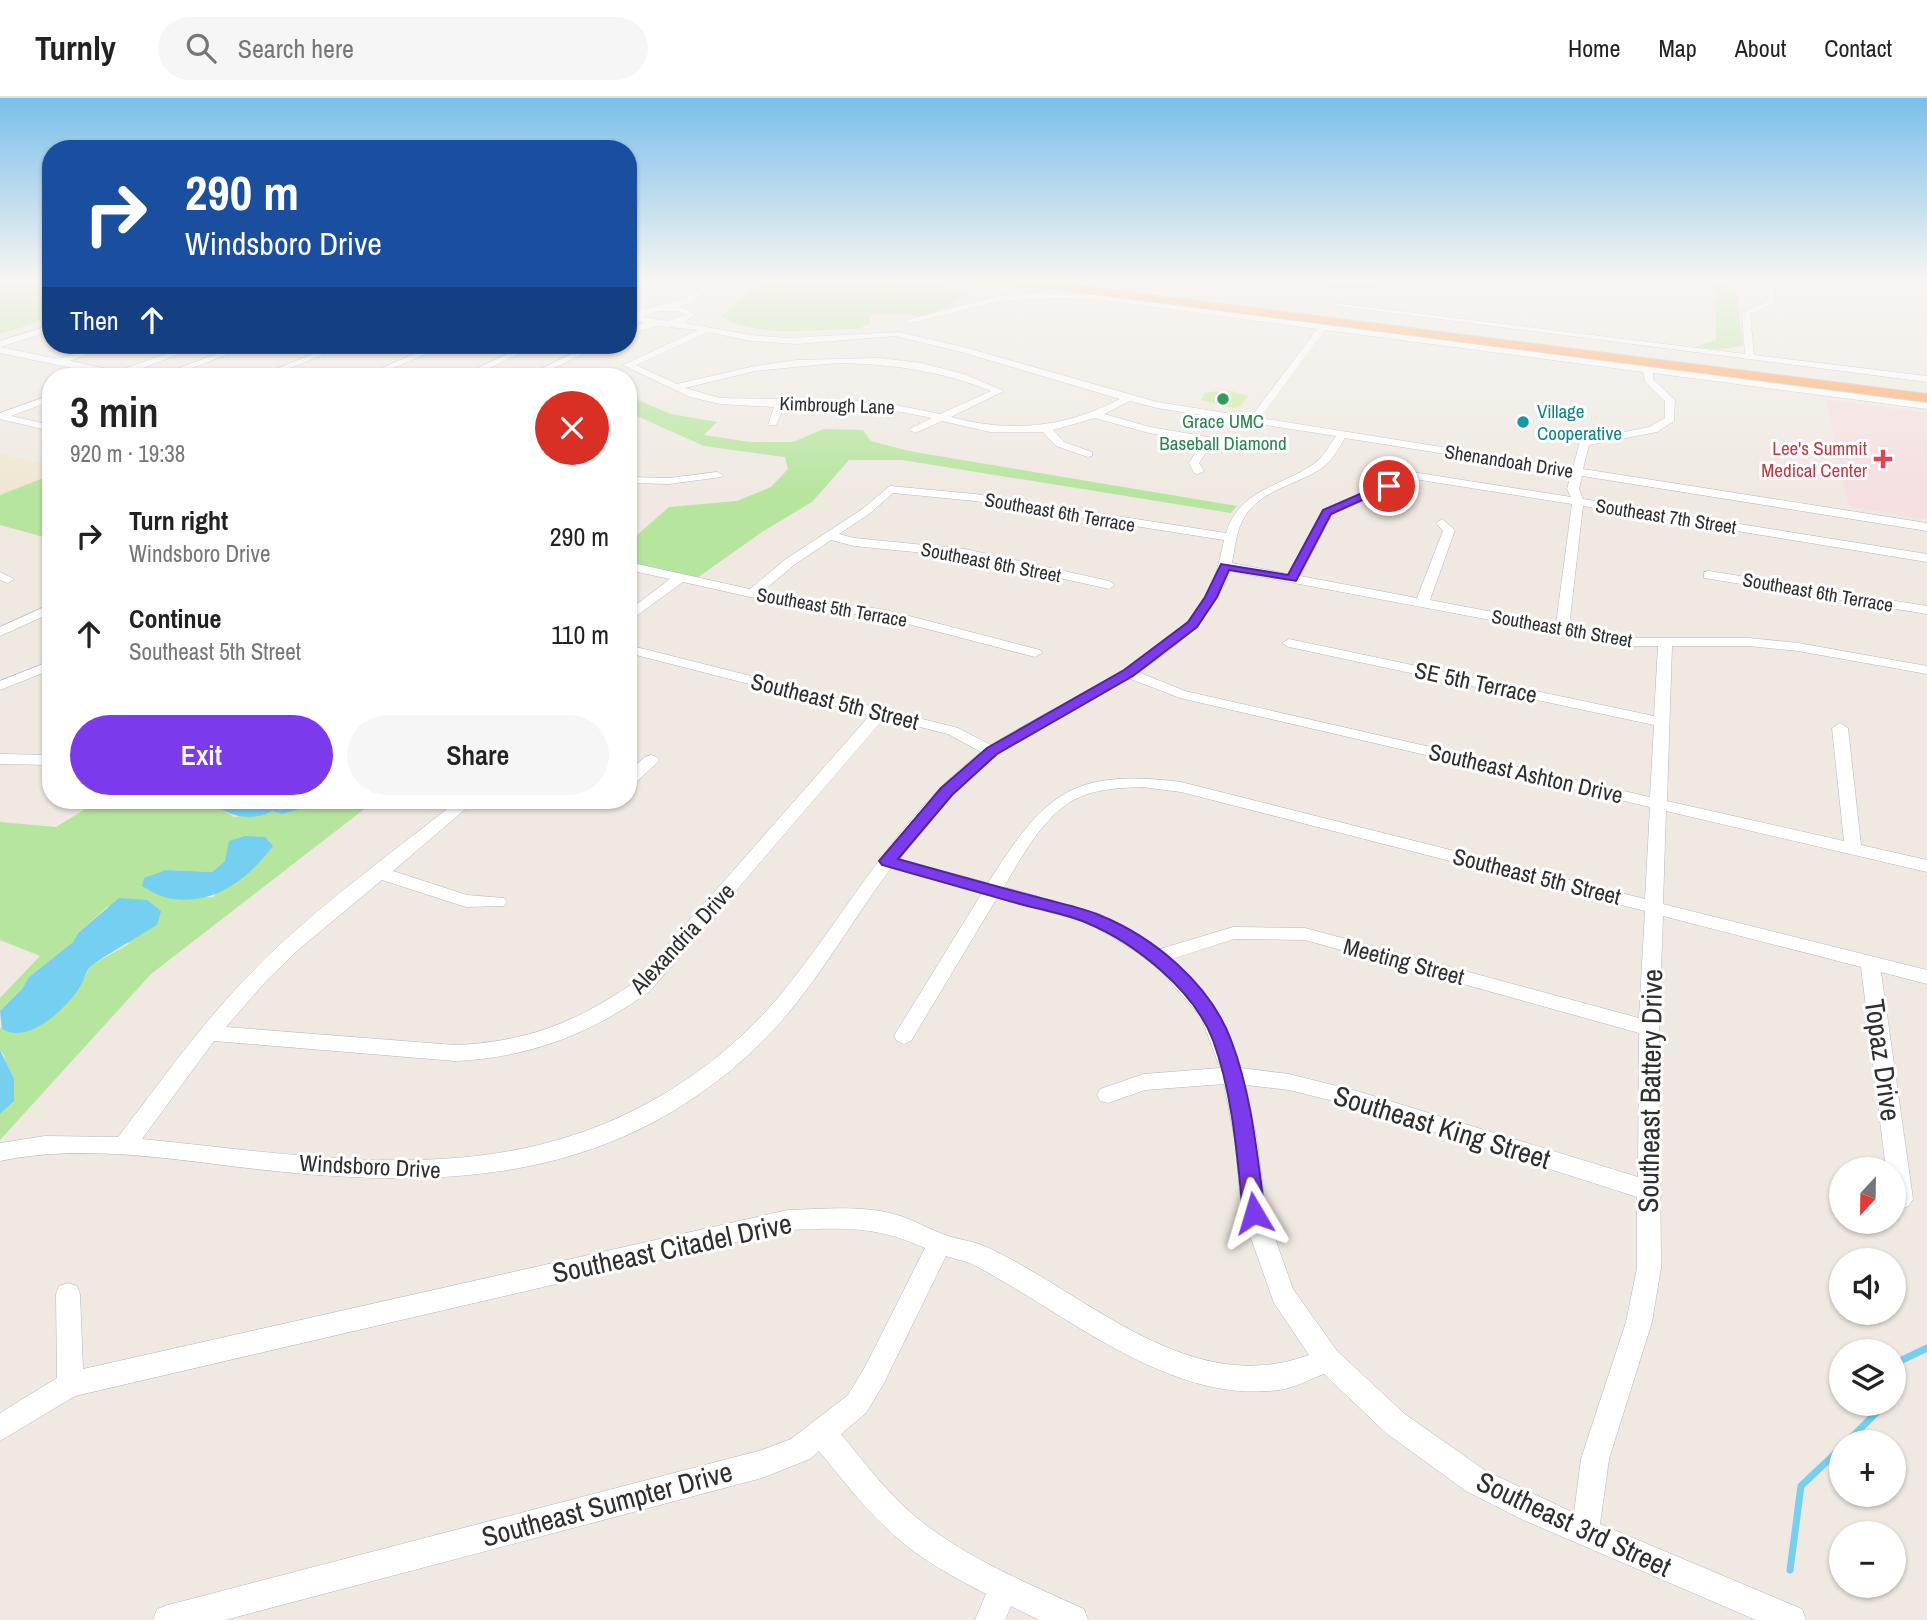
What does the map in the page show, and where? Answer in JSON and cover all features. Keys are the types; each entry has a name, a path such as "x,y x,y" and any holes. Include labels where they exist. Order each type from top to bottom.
{"highway":[{"path":"1569,352 1927,398"},
{"path":"1658,352 1927,386"}],"street":[{"path":"10,352 85,368"},
{"name":"Kimbrough Lane","path":"635,368 628,365 657,352"},
{"name":"Shenandoah Drive","path":"966,352 1128,398 1253,421 1927,527"},
{"path":"1253,421 1304,352"},
{"path":"1517,352 1927,406"},
{"path":"1711,352 1927,379"},
{"path":"1750,352 1751,357"},
{"path":"59,362 83,354"},
{"path":"140,368 176,354"},
{"path":"185,368 223,354"},
{"path":"283,368 319,354"},
{"path":"387,368 421,354"},
{"path":"483,368 514,354"},
{"path":"548,368 578,354"},
{"path":"676,387 731,372 772,365 846,360 936,370 981,382 999,391 915,430"},
{"name":"Kimbrough Lane","path":"637,369 693,395 720,401 900,406 970,425 1004,430 1046,429 1098,416 1128,398"},
{"path":"1562,629 1577,500 1573,489 1584,443 1607,435 1653,430 1665,425 1670,419 1670,400 1648,380 1648,369"},
{"path":"0,416 42,401"},
{"path":"772,423 780,404"},
{"path":"0,416 42,426"},
{"path":"1098,416 1149,430 1261,449"},
{"path":"34,424 42,421"},
{"path":"1046,429 1060,444 1088,454"},
{"path":"992,751 1129,673 1193,624 1211,597 1225,566 1229,537 1241,512 1260,492 1311,469 1328,456 1342,435"},
{"path":"1198,471 1194,463 1209,440"},
{"name":"Southeast 7th Street","path":"1292,579 1327,512 1389,486 1406,474 1927,558"},
{"path":"637,480 669,481 717,475"},
{"name":"Southeast 6th Terrace","path":"831,536 865,512 890,489 987,499 1229,537"},
{"path":"1422,603 1448,530 1442,523"},
{"path":"752,594 790,562 831,536"},
{"name":"Southeast 6th Street","path":"831,536 854,542 965,553 1109,585"},
{"name":"Southeast 6th Street","path":"1225,566 1629,642 1749,642 1798,647 1927,670"},
{"name":"Southeast 5th Terrace","path":"637,568 786,601 887,614 1035,653"},
{"name":"Southeast 6th Terrace","path":"1709,575 1927,610"},
{"path":"637,611 680,578"},
{"path":"0,632 42,612"},
{"name":"Southeast Battery Drive","path":"1585,1533 1595,1459 1639,1322 1648,1268 1649,1028 1665,642"},
{"name":"SE 5th Terrace","path":"1289,643 1662,722"},
{"name":"Southeast 5th Street","path":"637,651 953,731 992,751"},
{"path":"0,686 42,668"},
{"name":"Southeast Ashton Drive","path":"1129,673 1180,694 1927,866"},
{"name":"Alexandria Drive","path":"209,1033 456,1053 490,1053 562,1035 616,1007 643,986 881,712"},
{"path":"1840,728 1853,848"},
{"name":"Windsboro Drive","path":"0,1152 24,1146 124,1146 356,1169 415,1172 460,1170 510,1162 566,1148 617,1128 708,1077 743,1048 782,1006 887,861 947,792 992,751"},
{"path":"0,759 42,760"},
{"path":"637,773 651,760"},
{"name":"Southeast 5th Street","path":"904,1035 993,889 1034,828 1062,800 1104,784 1146,783 1181,787 1927,977"},
{"path":"124,1146 209,1033 259,976 291,946 457,809"},
{"name":"Southeast 3rd Street","path":"887,861 1093,918 1157,957 1209,1013 1222,1039 1233,1075 1246,1141 1254,1213 1283,1295 1328,1360 1395,1424 1475,1481 1585,1533 1791,1620"},
{"path":"380,873 466,901 498,902"},
{"name":"Meeting Street","path":"1157,957 1233,933 1305,934 1649,1028"},
{"name":"Topaz Drive","path":"1870,962 1896,1157"},
{"name":"Southeast King Street","path":"1108,1096 1144,1082 1233,1075 1289,1082 1357,1099 1647,1191"},
{"name":"Southeast Citadel Drive","path":"0,1429 70,1385 788,1220 841,1218 894,1224 940,1243 977,1254 1034,1283 1116,1337 1181,1367 1244,1380 1305,1373 1328,1360"},
{"name":"Southeast Sumpter Drive","path":"168,1620 762,1464 829,1441 857,1405 874,1376 940,1243"},
{"path":"68,1294 70,1385"},
{"path":"829,1441 884,1506 920,1539 1003,1588 1073,1620"},
{"path":"990,1620 1003,1588"}],"shaded area":[{"name":"Lee's Summit Medical Center","path":"1826,399 1927,413 1927,519 1849,506"},
{"path":"0,454 42,464 42,479 0,495"}],"green space":[{"name":"Grace UMC Baseball Diamond","path":"1232,391 1248,396 1239,407 1234,408 1201,400 1205,393"},
{"path":"637,400 671,414 717,422 704,435 750,442 793,442 824,429 863,430 871,441 909,451 1237,506 1231,513 902,460 849,460 812,502 762,532 697,578 637,564 637,535 669,507 737,501 771,487 788,469 785,457 704,446 637,416"},
{"path":"42,479 42,537 0,525 0,495"},
{"path":"85,809 221,809 234,817 272,811 282,814 300,809 364,809 151,974 0,1140 0,1114 14,1101 4,1055 0,1050 0,1027 5,1031 79,989 90,966 129,944 108,906 78,933 73,942 29,977 22,989 0,1011 0,998 40,956 0,940 0,822 56,827","holes":["225,861 214,897 166,898 166,870 212,872"]}],"water":[{"path":"221,809 300,809 282,814 272,811 254,817"},
{"path":"245,836 265,837 273,846 252,870 228,888 214,894 184,900 164,897 142,886 144,878 166,870 212,872 225,861 229,841"},
{"path":"119,898 147,900 161,911 157,925 93,964 74,996 46,1022 23,1032 12,1033 2,1029 0,1011 22,989 29,977 73,942 78,933"},
{"path":"0,1050 14,1079 14,1101 0,1114"}],"waterway":[{"path":"1906,1358 1927,1348"},
{"path":"1859,1430 1873,1416"},
{"path":"1790,1570 1801,1486 1829,1459"}],"place":[{"name":"Grace UMC Baseball Diamond","path":"1223,399"},
{"name":"Village Cooperative","path":"1523,422"},
{"name":"Lee's Summit Medical Center","path":"1883,459"}],"route":[{"path":"1254,1213 1246,1141 1233,1075 1222,1039 1209,1013 1164,962 1139,944 1093,918 887,861 947,792 992,751 1129,673 1193,624 1211,597 1225,566 1292,579 1327,512 1389,486"}]}
